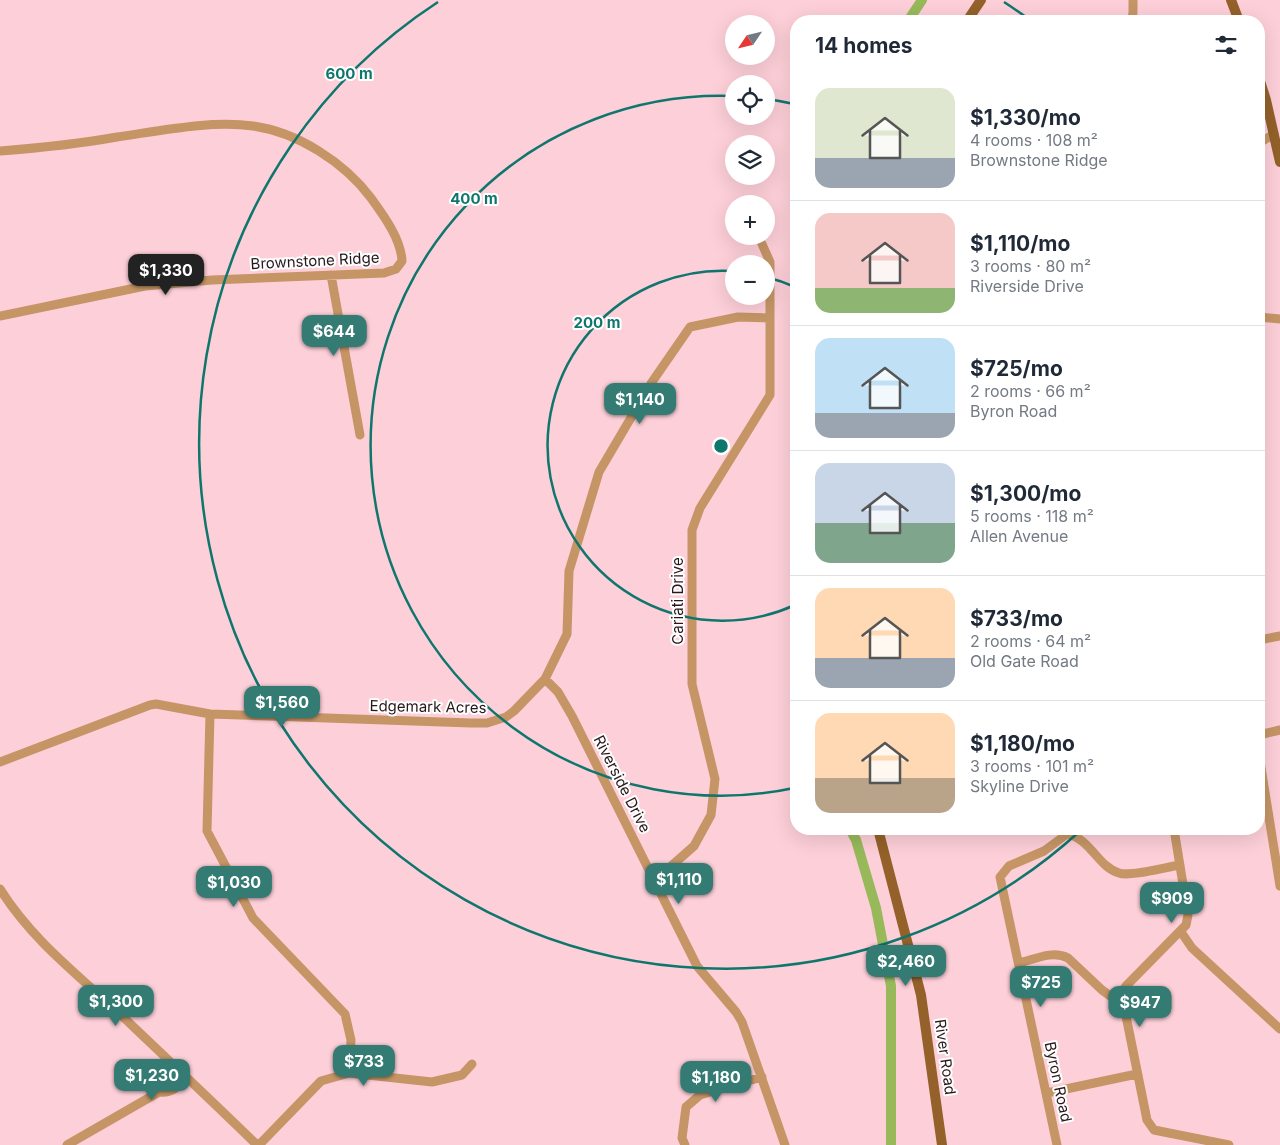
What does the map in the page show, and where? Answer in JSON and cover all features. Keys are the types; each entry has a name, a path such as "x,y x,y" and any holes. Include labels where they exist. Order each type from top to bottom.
{"main road":[{"path":"972,15 981,0"},
{"path":"1231,0 1237,15"},
{"path":"1265,100 1280,162"},
{"name":"River Road","path":"880,835 921,996 942,1145"}],"street":[{"path":"1132,15 1133,0"},
{"name":"Brownstone Ridge","path":"0,152 60,146 227,123 255,126 286,134 312,147 340,166 363,188 382,213 402,250 402,261 396,269 384,273 212,280 146,286 0,316"},
{"path":"1265,140 1274,134"},
{"path":"762,245 770,262 770,318"},
{"path":"331,275 360,436"},
{"name":"Edgemark Acres","path":"0,762 156,704 210,714 487,723 498,721 510,714 545,679 567,634 569,571 599,472 652,382 690,327 738,318 770,318"},
{"name":"Cariati Drive","path":"653,878 669,868 694,846 711,815 715,779 692,684 692,530 700,508 770,395 770,318"},
{"path":"1265,318 1280,319"},
{"path":"1265,639 1280,636"},
{"name":"Riverside Drive","path":"545,679 558,692 568,708 697,966 736,1012 742,1022 785,1145"},
{"path":"210,714 207,831 253,918 345,1014 351,1040 349,1073"},
{"path":"1265,734 1280,730"},
{"path":"1265,792 1280,886"},
{"name":"Byron Road","path":"1057,1145 1000,877 1009,866 1044,851 1066,835"},
{"name":"Byron Road","path":"1074,835 1110,869 1121,874 1180,865"},
{"path":"1116,1000 1126,986 1186,926 1188,915 1175,835"},
{"path":"0,889 18,916 39,941 258,1145 320,1081 349,1073 432,1082 462,1075 472,1064"},
{"path":"1180,932 1192,948 1278,1024"},
{"path":"1019,963 1054,954 1062,954 1116,1000 1126,1016 1147,1120 1154,1130 1229,1145"},
{"path":"160,1092 160,1085 175,1067"},
{"path":"1047,1093 1137,1074"},
{"path":"67,1145 160,1092 172,1091 187,1078"},
{"path":"685,1145 682,1138 686,1108 700,1095 762,1078"}],"waterway":[{"path":"912,15 922,0"},
{"path":"853,835 876,908 891,986 891,1145"}]}
